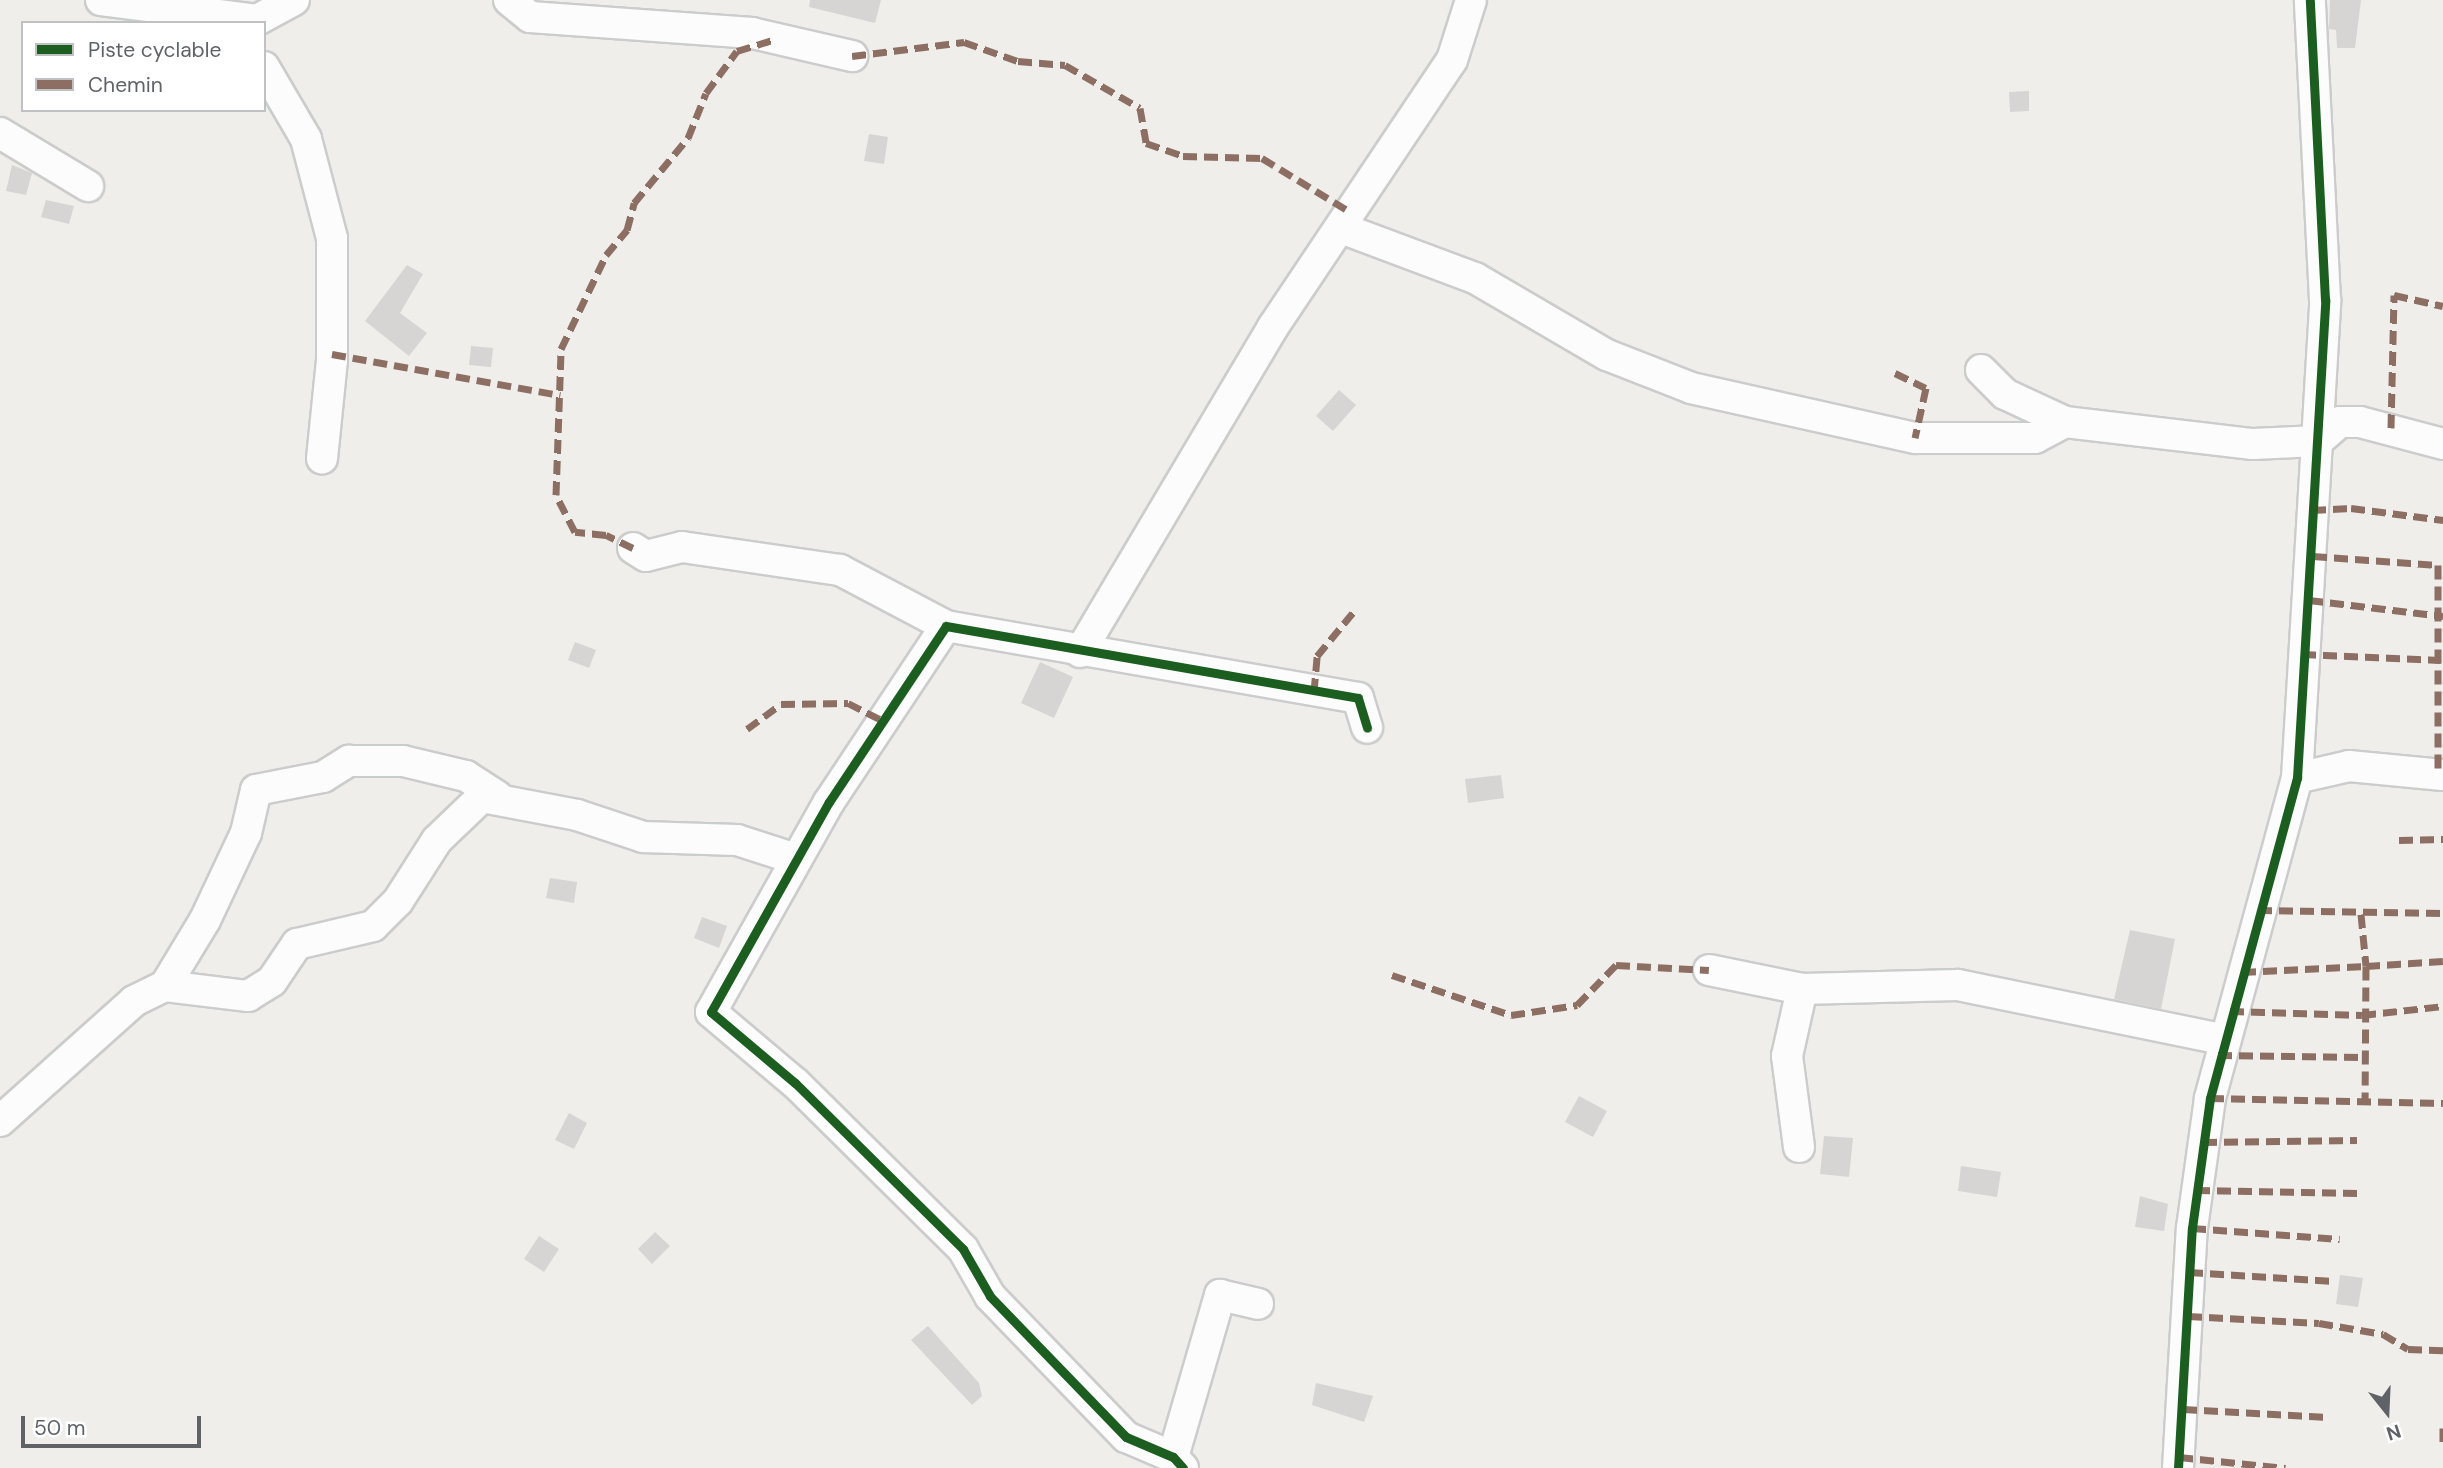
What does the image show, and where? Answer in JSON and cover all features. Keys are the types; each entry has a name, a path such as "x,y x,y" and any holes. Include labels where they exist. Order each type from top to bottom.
{"street":[{"path":"101,0 257,21 294,0"},
{"path":"509,0 530,18 752,33 852,56"},
{"path":"1080,652 1273,327 1452,60 1471,0"},
{"path":"2178,1468 2192,1228 2221,1039 2297,778 2325,300 2310,0"},
{"path":"266,70 306,139 332,238 331,360 322,458"},
{"path":"0,133 88,186"},
{"path":"1341,228 1475,278 1607,355 1691,388 1915,438 2035,439 2065,422"},
{"path":"1981,370 2005,394 2065,422 2195,442 2318,441 2340,422 2360,422 2443,444"},
{"path":"633,548 646,556 682,547 840,570 946,626 1080,652 1358,698 1367,728"},
{"path":"946,626 796,859 711,1012 795,1083 963,1249 990,1296 1126,1437 1178,1462 1220,1295 1258,1304"},
{"path":"165,986 205,920 246,833 256,790 323,777 349,761 403,761 466,776 497,796 643,837 737,841 796,859"},
{"path":"2297,778 2349,766 2443,775"},
{"path":"0,1121 134,1000 165,986 248,996 272,981 297,944 373,926 398,901 437,840 482,797 497,796"},
{"path":"1710,970 1802,989 1958,985 2221,1039"},
{"path":"1799,1147 1787,1056 1802,989"}],"building":[{"path":"810,0 881,0 875,23 809,7"},
{"path":"2330,0 2361,0 2355,48 2337,48 2336,30 2329,29"},
{"path":"2029,91 2029,111 2010,112 2009,92"},
{"path":"869,134 888,137 884,164 864,161"},
{"path":"12,165 32,173 26,195 6,191"},
{"path":"46,200 74,206 69,224 41,217"},
{"path":"407,265 423,274 400,313 427,333 409,356 365,321"},
{"path":"471,346 493,348 491,367 469,365"},
{"path":"1339,390 1356,405 1333,431 1316,416"},
{"path":"575,642 596,650 589,668 568,660"},
{"path":"1040,662 1073,677 1054,718 1021,703"},
{"path":"1501,775 1504,798 1468,803 1465,779"},
{"path":"550,878 577,882 574,903 546,898"},
{"path":"702,917 727,926 719,948 694,938"},
{"path":"2130,930 2175,939 2161,1009 2114,999"},
{"path":"1579,1096 1607,1111 1593,1137 1565,1122"},
{"path":"569,1113 587,1123 574,1149 555,1140"},
{"path":"1824,1136 1853,1138 1849,1177 1820,1174"},
{"path":"1961,1166 2001,1172 1997,1197 1958,1191"},
{"path":"2140,1196 2168,1204 2164,1231 2135,1227"},
{"path":"655,1232 670,1246 652,1264 638,1249"},
{"path":"539,1236 559,1249 544,1272 524,1259"},
{"path":"2340,1275 2363,1278 2358,1307 2336,1304"},
{"path":"928,1326 979,1383 982,1396 972,1405 911,1340"},
{"path":"1316,1383 1373,1396 1364,1422 1312,1405"}],"marked path":[{"path":"633,548 606,535 575,532 556,495 561,349 606,255 627,230 634,203 688,138 706,93 737,51 776,39"},
{"path":"852,56 964,42 1018,61 1065,65 1140,108 1146,143 1183,156 1262,158 1352,213"},
{"path":"2391,428 2394,295 2443,306"},
{"path":"332,354 560,395"},
{"path":"1895,373 1926,388 1915,438"},
{"path":"2312,510 2351,508 2443,520"},
{"path":"2313,556 2438,565 2438,775"},
{"path":"2309,600 2443,616"},
{"path":"1314,692 1317,656 1355,610"},
{"path":"2302,654 2441,660"},
{"path":"747,729 781,704 848,703 883,721"},
{"path":"2399,840 2443,839"},
{"path":"2258,910 2443,913"},
{"path":"2361,914 2366,966 2443,961"},
{"path":"1392,975 1511,1015 1577,1005 1616,965 1709,970"},
{"path":"2242,972 2366,966 2365,1103"},
{"path":"2230,1011 2362,1015 2443,1006"},
{"path":"2218,1055 2362,1057"},
{"path":"2210,1098 2443,1103"},
{"path":"2203,1142 2357,1140"},
{"path":"2196,1190 2358,1193"},
{"path":"2192,1228 2340,1239"},
{"path":"2189,1272 2334,1281"},
{"path":"2188,1316 2319,1323 2383,1334 2408,1349 2443,1350"},
{"path":"2183,1409 2328,1417"},
{"path":"2443,1428 2443,1443"},
{"path":"2179,1457 2285,1468"}],"cycle path":[{"path":"2178,1468 2192,1228 2210,1098 2297,778 2325,300 2310,0"},
{"path":"1183,1468 1173,1457 1126,1437 990,1296 963,1249 795,1083 711,1012 829,802 946,626 1358,698 1367,728"}]}
